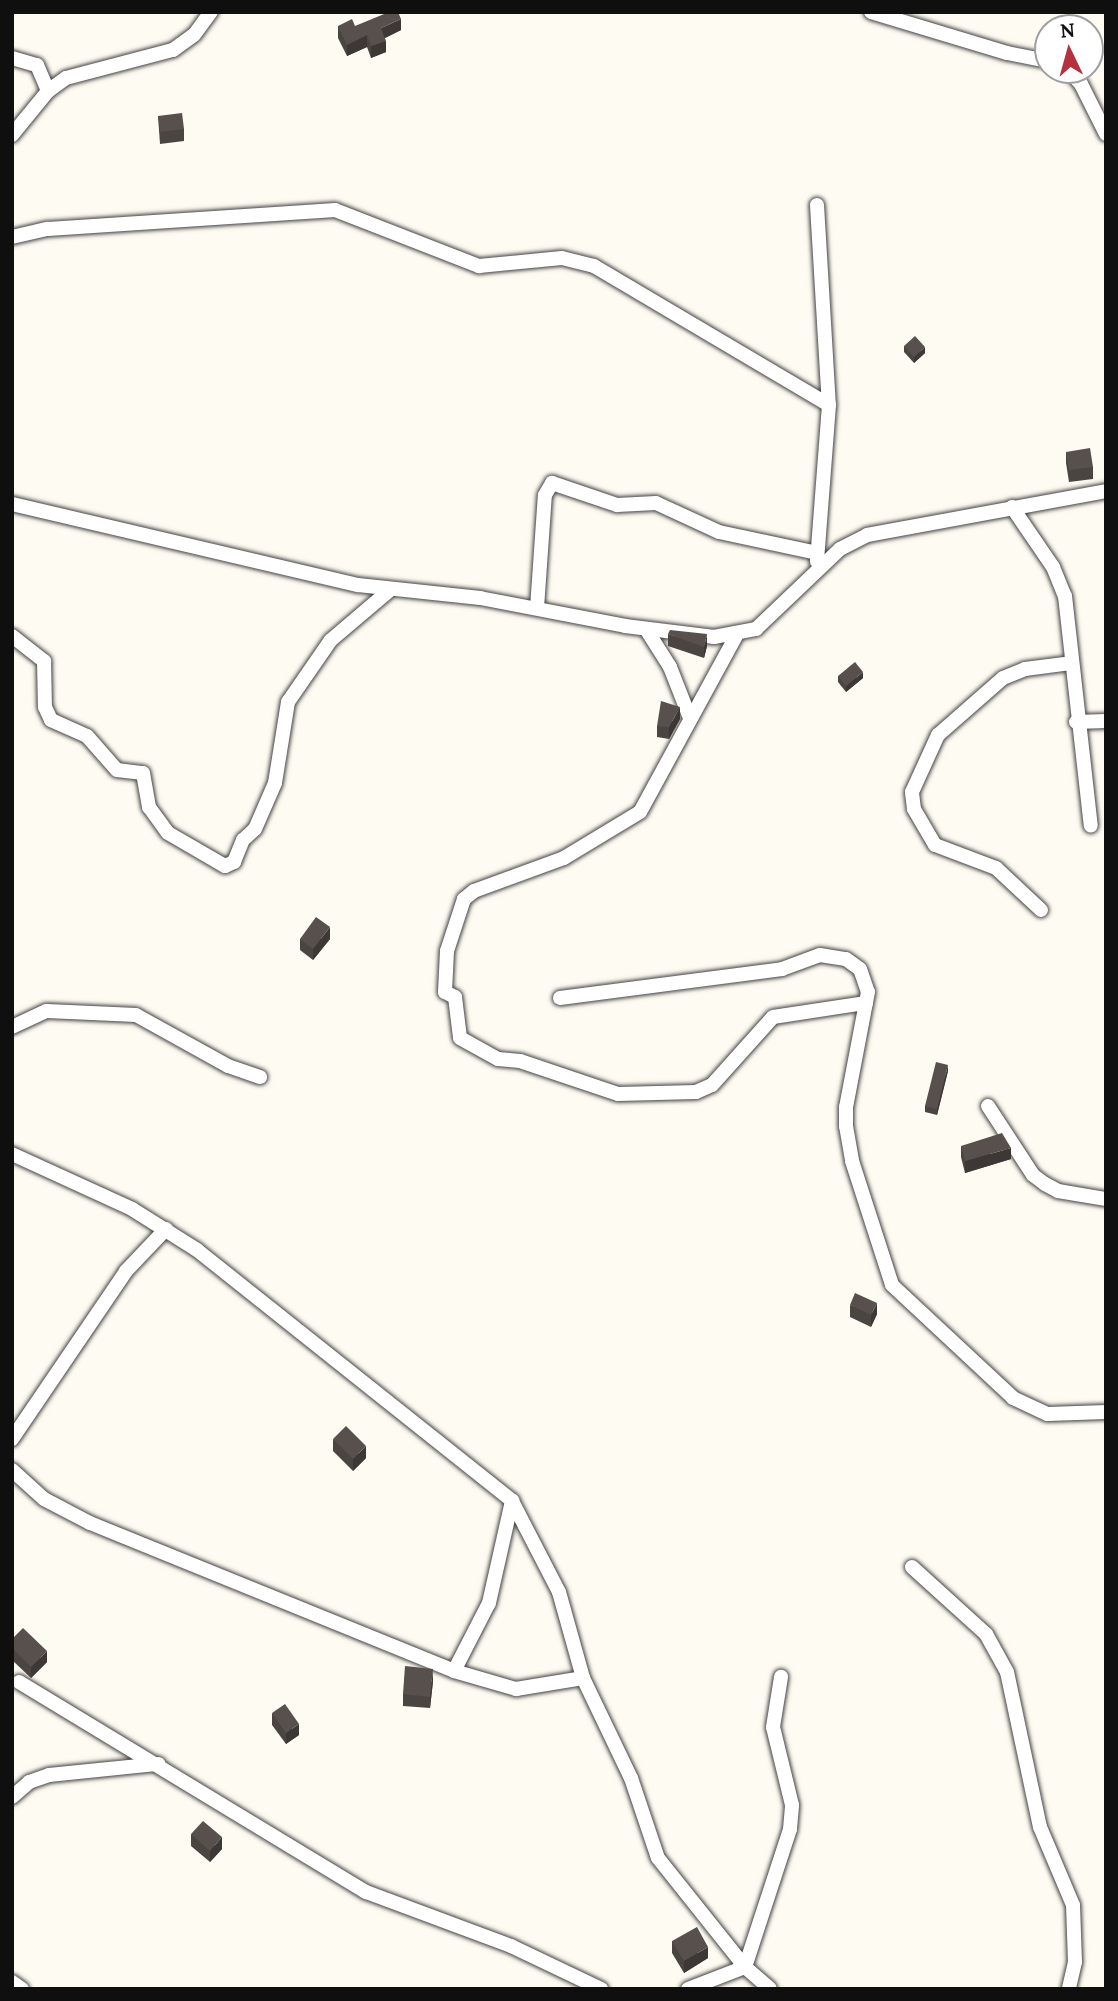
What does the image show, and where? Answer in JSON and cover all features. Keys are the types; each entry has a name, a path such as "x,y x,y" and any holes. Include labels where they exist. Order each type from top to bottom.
{"street":[{"path":"12,135 48,90 83,73 173,50 194,35 211,12"},
{"path":"871,12 1034,57"},
{"path":"12,58 37,65 48,90"},
{"path":"1082,84 1106,134"},
{"path":"816,574 829,405 817,205"},
{"path":"12,237 48,229 327,209 373,221 479,266 571,258 626,282 829,405"},
{"path":"537,608 546,488 552,483 617,505 656,503 719,532 817,553"},
{"path":"12,504 390,590 537,608 646,629 736,636 774,616 840,550 867,535 1106,491"},
{"path":"1012,507 1060,581 1091,826"},
{"path":"12,636 44,661 46,707 51,720 87,736 117,770 143,773 149,807 168,832 225,866 234,862 243,840 255,828 275,783 288,702 331,640 390,590"},
{"path":"646,629 670,667 690,718"},
{"path":"736,636 690,718 649,800 635,817 564,858 474,891 464,899 447,951 445,992 455,997 460,1038 498,1059 520,1061 618,1094 696,1092 712,1085 773,1017 866,1003"},
{"path":"1041,910 996,867 935,845 914,809 912,792 938,734 1003,678 1025,669 1071,663"},
{"path":"1076,722 1106,721"},
{"path":"560,998 782,969 833,956 860,969 866,980 866,1003 846,1107 847,1135 892,1285 1013,1398 1048,1413 1106,1412"},
{"path":"12,1027 56,1010 143,1016 228,1066 260,1077"},
{"path":"988,1106 1033,1175 1058,1191 1106,1199"},
{"path":"12,1154 166,1229 512,1501 567,1611 583,1678 631,1779 658,1858 745,1967 770,1989"},
{"path":"12,1439 126,1271 166,1229"},
{"path":"12,1470 44,1499 78,1518 453,1671 516,1689 583,1678"},
{"path":"453,1671 489,1603 512,1501"},
{"path":"912,1567 986,1634 1007,1672 1042,1834 1073,1905 1075,1962 1069,1989"},
{"path":"745,1967 793,1817 773,1727 781,1677"},
{"path":"19,1682 366,1892 517,1948 601,1989"},
{"path":"12,1797 29,1782 49,1775 158,1764"},
{"path":"688,1989 745,1967"},
{"path":"12,1982 22,1989"}],"building":[{"path":"389,12 398,12 401,19 381,28 386,41 371,46 367,35 347,45 338,26 352,19 355,26"},
{"path":"182,113 184,129 160,132 158,116"},
{"path":"915,336 925,347 914,357 904,346"},
{"path":"1090,448 1093,467 1069,470 1066,452"},
{"path":"670,630 707,634 704,647 668,634"},
{"path":"855,662 863,672 846,686 838,676"},
{"path":"661,701 680,707 669,727 657,726"},
{"path":"316,917 330,927 313,949 300,939"},
{"path":"936,1062 948,1065 937,1109 925,1106"},
{"path":"1002,1133 1011,1148 965,1161 961,1146"},
{"path":"855,1293 877,1303 871,1315 850,1305"},
{"path":"346,1426 366,1446 353,1459 333,1439"},
{"path":"23,1628 47,1651 31,1667 12,1648 12,1639"},
{"path":"405,1666 433,1669 430,1697 403,1694"},
{"path":"285,1704 299,1724 286,1733 272,1713"},
{"path":"203,1821 222,1837 210,1851 191,1834"},
{"path":"697,1927 708,1947 684,1961 672,1941"}]}
